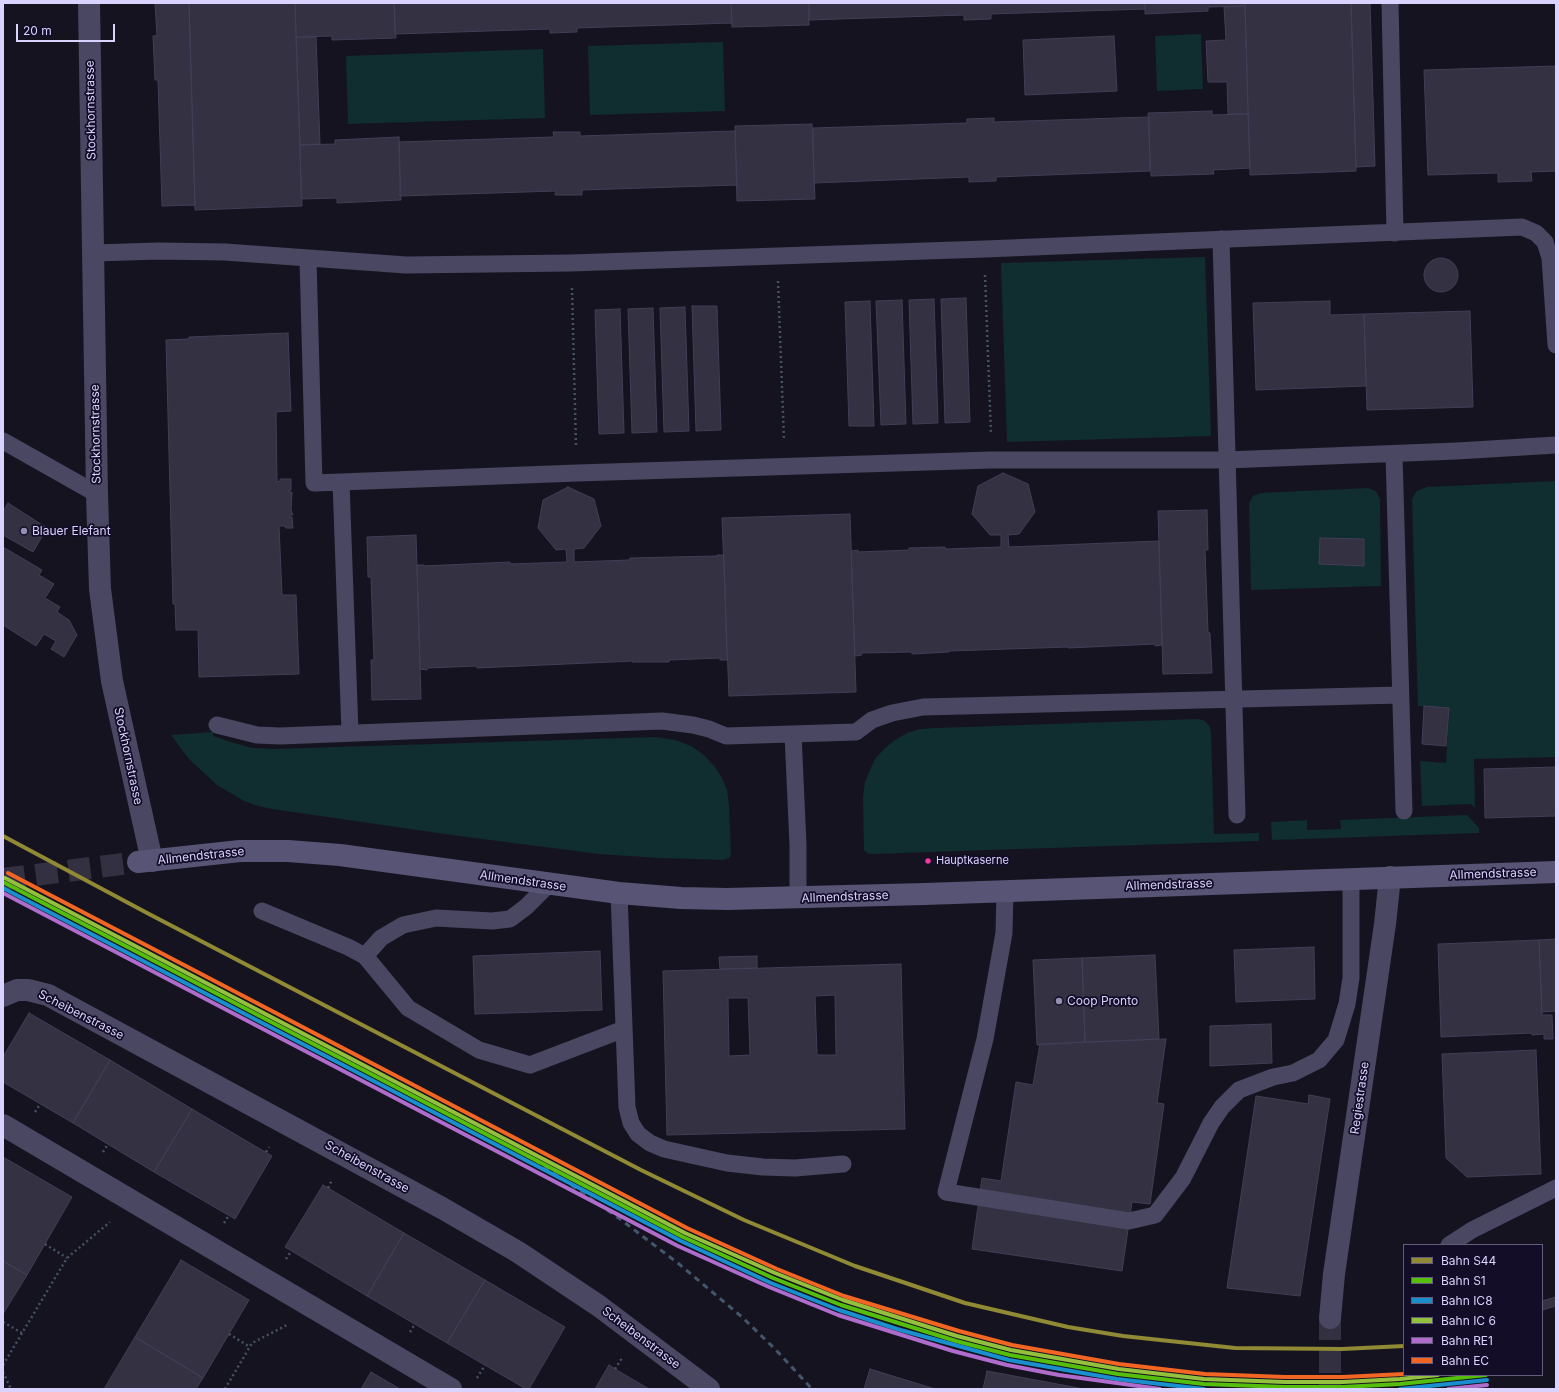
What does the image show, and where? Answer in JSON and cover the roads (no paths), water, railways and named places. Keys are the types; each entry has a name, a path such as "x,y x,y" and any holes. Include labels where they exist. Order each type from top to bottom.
{"main road":[{"name":"Allmendstrasse","path":"145,861 240,851 288,851 340,855 619,893 681,898 798,898 1556,872"}],"street":[{"name":"Stockhornstrasse","path":"89,3 97,494 100,589 112,681 145,861"},
{"name":"Regiestrasse","path":"1330,1318 1334,1274 1382,948 1390,877"},
{"name":"Scheibenstrasse","path":"3,996 17,990 28,990 48,995 442,1208 518,1252 599,1306 709,1389"},
{"path":"3,1125 451,1389"}],"lane":[{"path":"1390,3 1395,233"},
{"path":"94,253 159,251 225,252 406,265 571,263 985,249 1522,227 1536,232 1544,242 1550,258 1556,345"},
{"path":"1221,239 1237,815"},
{"path":"308,259 314,483 991,460 1226,460 1394,454 1556,445"},
{"path":"3,441 97,494"},
{"path":"1394,454 1404,811"},
{"path":"341,482 350,733"},
{"path":"217,725 265,735 280,736 662,721 694,725 726,736 856,732 872,720 892,713 923,708 1400,695"},
{"path":"793,734 798,851 798,898"},
{"path":"1006,891 1004,933 985,1039 946,1192 1129,1221 1155,1215 1183,1178 1222,1107 1239,1090 1273,1077 1292,1074 1319,1060 1336,1040 1347,1004 1351,978 1351,879"},
{"path":"365,956 381,938 403,925 436,918 492,921 510,919 526,907 548,884"},
{"path":"619,893 627,1107 631,1123 638,1134 650,1143 664,1149 727,1163 763,1167 795,1168 843,1164"},
{"path":"262,911 348,947 365,956 408,1008 479,1050 530,1065 624,1029"},
{"path":"1451,1244 1472,1230 1556,1188"}],"tunnel":[{"path":"3,879 138,862"},
{"path":"1330,1318 1330,1389"}],"railway":[{"path":"535,1160 620,1219 679,1264 742,1317 776,1350 812,1389"}],"rail line":[{"name":"S44","path":"3,836 149,914 641,1170 744,1220 855,1266 965,1303 1068,1327 1123,1336 1235,1348 1342,1349 1403,1346"},
{"name":"EC","path":"8,873 687,1228 777,1269 844,1296 959,1331 1012,1345 1119,1364 1205,1374 1285,1377 1343,1377 1403,1374"},
{"name":"S1","path":"3,882 683,1237 773,1278 841,1305 956,1341 1010,1355 1118,1374 1204,1384 1285,1387 1343,1387 1400,1384 1476,1376"},
{"name":"IC8","path":"3,888 681,1241 771,1283 839,1310 897,1329 1009,1360 1117,1379 1204,1389"},
{"name":"RE1","path":"3,893 678,1246 769,1287 838,1315 953,1351 1007,1365 1059,1375 1160,1389"},
{"name":"IC8","path":"1400,1389 1487,1380"},
{"name":"RE1","path":"1448,1389 1487,1385"}],"place":[{"name":"Blauer Elefant","path":"24,531"},
{"name":"Hauptkaserne","path":"928,861"},
{"name":"Coop Pronto","path":"1059,1001"}]}
